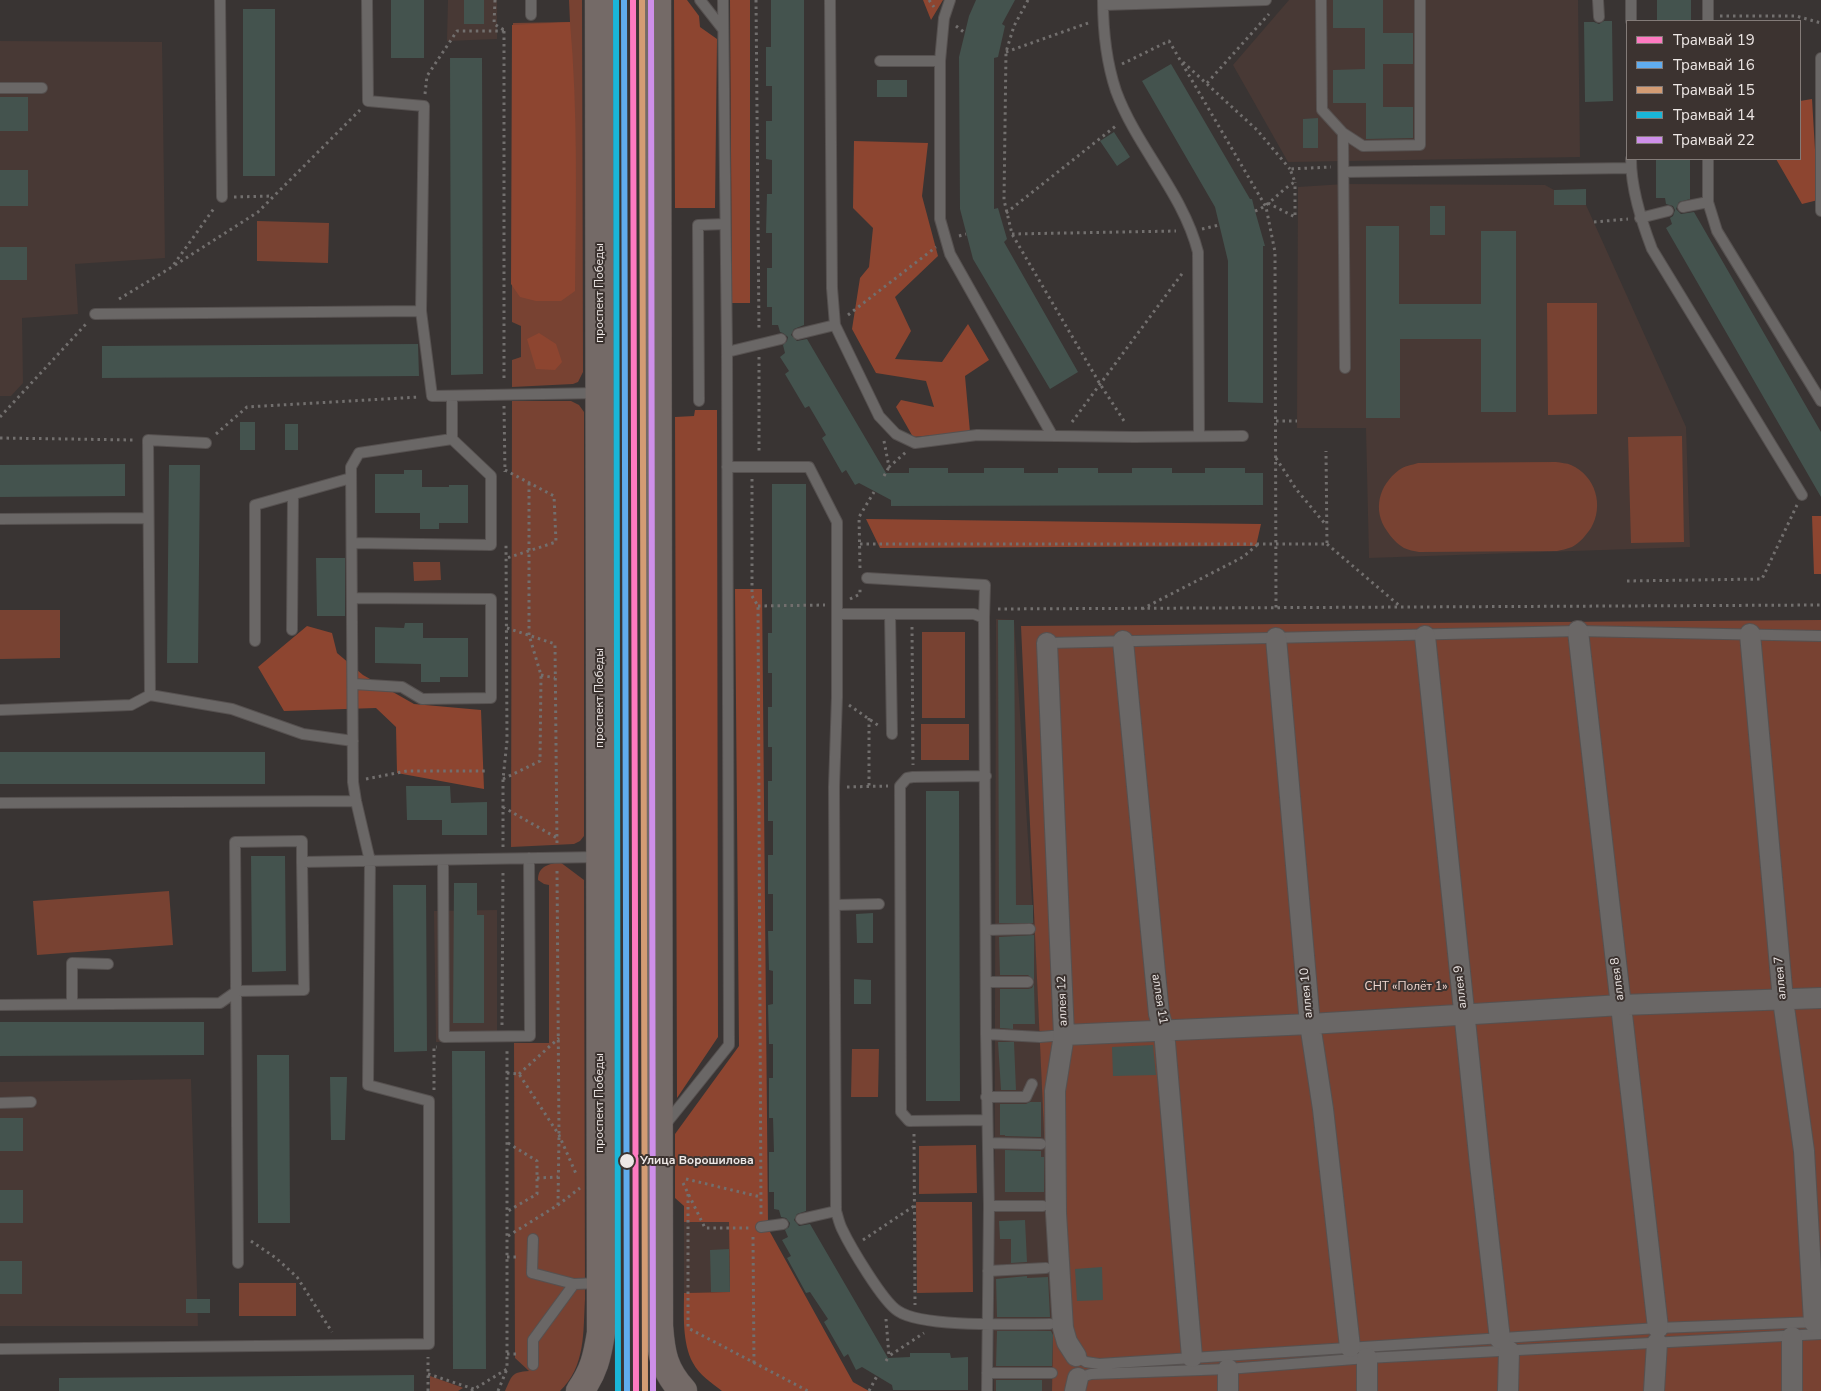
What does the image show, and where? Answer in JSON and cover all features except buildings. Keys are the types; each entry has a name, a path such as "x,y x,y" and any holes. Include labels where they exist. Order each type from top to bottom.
{"main road":[{"name":"проспект Победы","path":"580,1391 591,1375 598,1353 601,1333 602,1283 599,0"},
{"path":"657,0 659,1326 660,1347 665,1366 683,1391"}],"street":[{"name":"аллея 8","path":"1578,631 1658,1335 1654,1391"},
{"name":"аллея 7","path":"1750,634 1783,1000 1804,1151 1819,1326"},
{"name":"аллея 9","path":"1425,636 1464,1014 1508,1391"},
{"name":"аллея 10","path":"1276,638 1310,1024 1358,1353 1367,1391"},
{"name":"аллея 11","path":"1123,641 1159,1014 1164,1031 1192,1357"},
{"name":"аллея 12","path":"1047,643 1064,1035 1055,1091 1056,1213 1063,1328 1067,1342 1076,1356"},
{"path":"1064,1035 1310,1024 1621,1005 1821,998"},
{"path":"1792,1337 1792,1391"},
{"path":"1228,1369 1228,1391"}],"lane":[{"path":"220,0 222,197"},
{"path":"367,0 368,101 424,106 421,311 432,396 600,393"},
{"path":"531,0 531,15"},
{"path":"700,0 722,28"},
{"path":"659,1132 729,1045 723,0"},
{"path":"830,0 832,288 835,325 879,416 896,434 915,443 977,435 1244,436"},
{"path":"950,0 944,18 940,61 940,219 945,240 950,254 1057,435"},
{"path":"1199,435 1198,252 1192,231 1128,117 1117,92 1105,46 1104,3 1266,0"},
{"path":"1320,0 1322,110 1343,133 1362,146 1420,146 1420,0"},
{"path":"1598,0 1599,17"},
{"path":"1631,0 1631,20"},
{"path":"1708,0 1708,19"},
{"path":"1821,58 1821,211"},
{"path":"880,61 940,61"},
{"path":"0,88 42,88"},
{"path":"1343,133 1345,368"},
{"path":"1708,160 1708,202 1718,232 1821,402"},
{"path":"1344,172 1631,163 1640,218 1652,249 1802,495"},
{"path":"1683,207 1708,202"},
{"path":"1640,218 1668,211"},
{"path":"699,401 698,225 725,224"},
{"path":"96,314 421,311"},
{"path":"798,334 835,325"},
{"path":"726,352 782,339"},
{"path":"352,543 491,544 491,476 452,439 452,396"},
{"path":"0,1349 429,1344 429,1101 368,1085 370,861 353,782 354,684 351,467 359,453 452,439"},
{"path":"150,695 148,440 206,443"},
{"path":"727,467 809,467 837,522 838,614 834,787 836,1211 841,1228 884,1299 898,1312 915,1318 942,1322 1050,1324"},
{"path":"255,641 255,505 351,478"},
{"path":"292,630 293,495"},
{"path":"0,520 148,518"},
{"path":"867,578 985,585 986,1096 989,1206 987,1391"},
{"path":"353,598 491,599 491,698 422,699 402,687 354,684"},
{"path":"838,614 984,614"},
{"path":"890,614 892,734"},
{"path":"1047,643 1425,636 1578,631 1821,636"},
{"path":"0,710 131,705 150,695 232,709 303,734 353,740"},
{"path":"986,776 913,777 907,778 900,786 901,1112 909,1121 987,1120"},
{"path":"0,803 356,801"},
{"path":"0,1005 220,1003 238,991 304,990 302,841 235,842 238,991 238,1264"},
{"path":"443,860 444,1037 530,1036 529,858"},
{"path":"302,862 600,858"},
{"path":"836,905 879,904"},
{"path":"986,930 1030,930"},
{"path":"72,1004 72,964 108,964"},
{"path":"986,982 1028,982"},
{"path":"986,1034 1040,1037 1064,1035"},
{"path":"986,1096 1026,1096 1032,1084"},
{"path":"0,1103 31,1102"},
{"path":"988,1143 1041,1144"},
{"path":"989,1206 1044,1206"},
{"path":"801,1219 836,1211"},
{"path":"761,1227 783,1224"},
{"path":"533,1238 532,1272 574,1284 602,1283"},
{"path":"988,1271 1046,1268"},
{"path":"533,1365 533,1340 574,1284"},
{"path":"1076,1356 1086,1362 1099,1364 1192,1357 1358,1353 1819,1326"},
{"path":"1076,1384 1090,1374 1228,1369 1358,1353 1658,1335 1792,1337 1819,1326"},
{"path":"987,1373 1052,1373"}],"path":[{"path":"424,106 428,76 457,31 504,31 494,24 495,0"},
{"path":"756,0 759,459 752,475 752,596 758,606 761,1227"},
{"path":"1028,0 1014,26 1006,52 1004,200 1008,222 1012,234 1100,384 1134,437"},
{"path":"1206,84 1275,7"},
{"path":"1708,19 1796,16 1821,22"},
{"path":"1006,52 1104,18"},
{"path":"1002,41 1008,42"},
{"path":"1110,70 1169,41 1267,205 1275,252 1276,608"},
{"path":"1180,59 1257,130 1290,169 1295,182 1295,217 1267,205"},
{"path":"0,417 96,314 258,212 368,101"},
{"path":"1006,213 1128,117"},
{"path":"1290,169 1334,167 1344,172"},
{"path":"1255,211 1267,205 1295,182"},
{"path":"172,267 222,197 273,196"},
{"path":"1594,222 1640,218"},
{"path":"1002,224 1008,222"},
{"path":"1012,234 1192,231 1219,225"},
{"path":"835,325 945,240 966,234"},
{"path":"1057,435 1100,384 1198,252"},
{"path":"206,443 247,407 432,396"},
{"path":"1276,421 1297,421"},
{"path":"0,438 148,440"},
{"path":"1326,451 1327,544"},
{"path":"1276,458 1296,489 1327,526"},
{"path":"884,476 889,467"},
{"path":"504,470 554,496 556,542 506,558"},
{"path":"503,779 540,761 541,675 529,635 529,483"},
{"path":"861,514 874,492"},
{"path":"1627,581 1762,579 1802,495"},
{"path":"1141,609 1244,557 1258,543"},
{"path":"860,544 1327,544 1402,608"},
{"path":"984,614 1141,609 1821,605"},
{"path":"507,628 555,644 559,1038 558,1205"},
{"path":"541,675 555,678"},
{"path":"837,697 913,748"},
{"path":"868,718 868,786"},
{"path":"353,782 407,771 487,771"},
{"path":"834,787 900,786"},
{"path":"503,807 557,838"},
{"path":"507,1073 519,1074 559,1038"},
{"path":"498,1391 507,1369 507,1050"},
{"path":"519,1074 559,1135 578,1178"},
{"path":"507,1211 536,1194 537,1161 508,1143"},
{"path":"536,1178 558,1178"},
{"path":"686,1179 761,1197"},
{"path":"683,1183 705,1228 753,1228 754,1364"},
{"path":"508,1236 558,1205 582,1186"},
{"path":"688,1193 688,1328 808,1391"},
{"path":"852,1247 915,1206"},
{"path":"238,1232 276,1258 297,1277 341,1345"},
{"path":"884,1299 889,1356"},
{"path":"886,1361 889,1356 942,1322"},
{"path":"428,1374 473,1390 507,1369"},
{"path":"869,1391 877,1376"}],"shaded area":[{"path":"448,0 497,0 497,39 447,41"},
{"path":"674,0 687,0 699,16 700,27 717,39 715,208 675,208"},
{"path":"730,0 750,0 750,303 732,303"},
{"path":"923,0 943,0 931,20"},
{"path":"1289,0 1578,0 1580,157 1288,162 1233,65"},
{"path":"570,22 575,123 575,291 561,301 536,301 520,297 511,284 512,25"},
{"path":"0,41 162,42 165,258 75,264 78,314 22,318 23,383 11,396 0,396"},
{"path":"1812,99 1818,200 1802,204 1777,160 1801,160 1801,101"},
{"path":"854,141 928,143 922,196 938,256 895,297 911,331 895,359 942,362 968,324 989,360 965,376 970,432 913,437 896,407 901,400 934,407 926,381 876,373 852,329 860,278 869,267 873,228 853,208"},
{"path":"1344,184 1545,185 1554,190 1554,205 1586,205 1686,427 1690,547 1369,558 1366,428 1297,428 1298,187"},
{"path":"539,333 556,344 562,362 555,370 536,369 527,339"},
{"path":"695,410 717,410 718,1037 677,1098 675,417 694,416"},
{"path":"1812,516 1821,516 1821,574 1814,574"},
{"path":"866,519 1261,524 1256,546 880,548"},
{"path":"735,589 762,589 768,1224 770,1232 853,1382 869,1391 722,1391 696,1367 689,1355 685,1338 684,1293 730,1292 729,1222 684,1222 684,1206 675,1198 675,1134 739,1046"},
{"path":"996,619 1014,620 1035,926 1053,1331 1052,1391 994,1391"},
{"path":"307,626 332,633 337,653 363,675 414,704 481,710 484,789 397,773 396,727 376,708 284,711 258,667"},
{"path":"497,910 497,1042 436,1042 434,911"},
{"path":"191,1079 198,1326 0,1326 0,1082"},
{"path":"684,1222 729,1222 730,1292 684,1293"}],"green space":[{"path":"569,0 582,0 583,372 578,382 573,384 512,387 512,360 521,357 521,326 512,322 512,101 521,97 521,67 512,62 513,23 570,22"},
{"path":"257,221 329,223 328,263 257,261"},
{"path":"1547,303 1597,303 1597,414 1548,415"},
{"path":"512,401 571,401 579,405 584,412 584,836 574,844 511,847"},
{"path":"1682,436 1684,542 1631,543 1628,437"},
{"path":"1418,463 1566,463 1580,470 1592,484 1597,501 1595,519 1591,528 1580,541 1570,548 1557,551 1419,552 1406,549 1399,544 1390,536 1382,523 1379,506 1382,490 1392,476 1406,467"},
{"path":"413,562 440,562 441,580 414,581"},
{"path":"0,610 60,610 60,658 0,659"},
{"name":"СНТ «Полёт 1»","path":"1821,620 1821,1391 1052,1391 1053,1331 1021,626"},
{"path":"922,632 965,632 965,718 922,718"},
{"path":"921,724 969,724 969,760 921,760"},
{"path":"560,862 584,880 585,1299 582,1348 575,1371 560,1391 505,1391 515,1374 529,1371 515,1358 514,1043 549,1043 549,885 538,880 538,875 548,865"},
{"path":"169,891 173,945 37,955 33,901"},
{"path":"852,1049 879,1049 878,1097 851,1097"},
{"path":"976,1145 977,1193 919,1194 919,1146"},
{"path":"916,1202 972,1202 973,1292 917,1293"},
{"path":"239,1283 296,1283 296,1316 239,1316"},
{"path":"430,1376 463,1388 458,1391 430,1391"}],"tram line":[{"name":"14","path":"616,0 618,1391"},
{"name":"16","path":"624,0 627,1391"},
{"name":"19","path":"633,0 636,1391"},
{"name":"15","path":"642,0 645,1391"},
{"name":"22","path":"651,0 653,1391"}],"place":[{"name":"Улица Ворошилова","path":"627,1161"}]}
